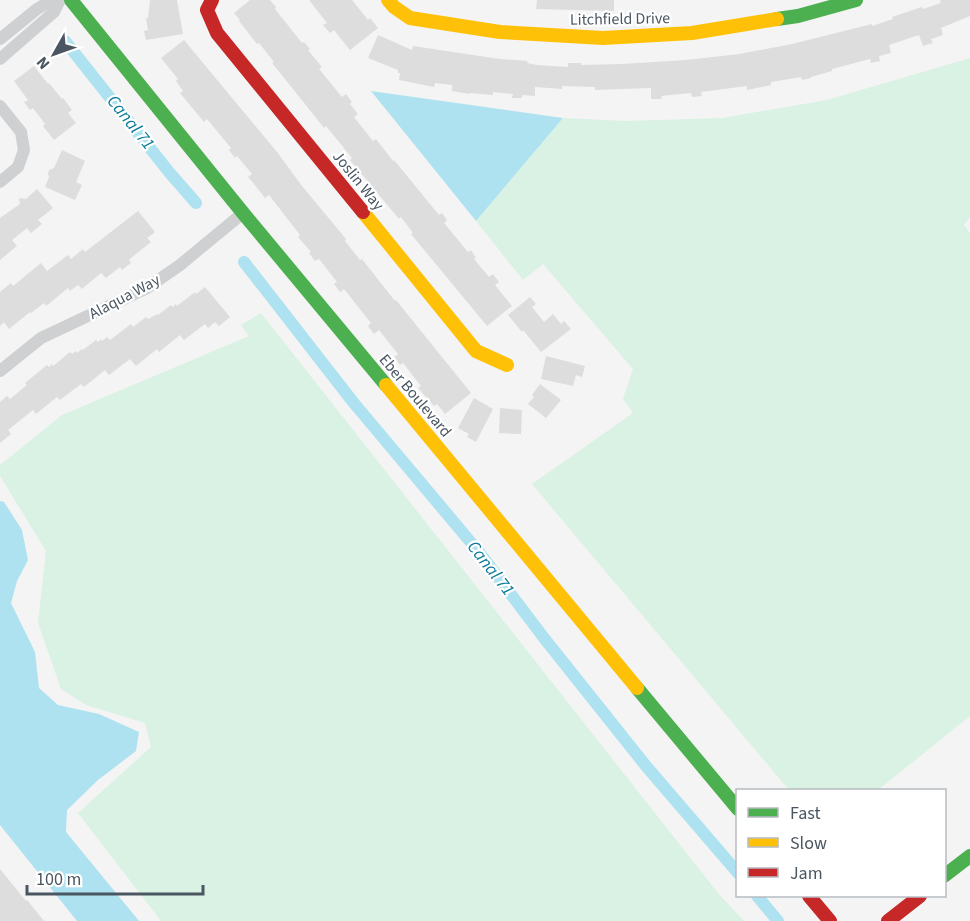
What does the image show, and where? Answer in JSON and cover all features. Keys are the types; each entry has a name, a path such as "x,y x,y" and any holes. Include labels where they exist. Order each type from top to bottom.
{"street":[{"path":"0,39 37,9 52,0"},
{"path":"0,59 54,12 60,0"},
{"name":"Eber Boulevard","path":"71,0 243,213 736,807"},
{"name":"Joslin Way","path":"212,0 207,10 217,33 477,351 507,365"},
{"name":"Litchfield Drive","path":"388,0 410,18 500,32 603,38 692,33 798,16 856,0"},
{"path":"0,106 21,132 24,150 18,167 0,182"},
{"name":"Alaqua Way","path":"0,371 41,338 147,288 180,265 243,213"},
{"path":"946,875 970,856"},
{"path":"810,897 830,921"},
{"path":"888,921 919,897"}],"green space":[{"path":"970,58 970,217 964,225 970,233 970,716 879,789 788,789 532,484 633,413 623,399 633,369 543,264 523,280 476,221 563,118 626,121 722,118 827,100"},
{"path":"261,313 718,893 744,921 161,921 78,813 151,747 145,723 86,705 61,689 38,623 46,551 0,476 0,465 62,415 249,336 241,325"}],"water":[{"path":"371,91 563,118 476,221"},
{"path":"0,501 4,502 22,530 28,560 17,581 11,603 35,652 39,688 58,705 99,714 139,732 136,751 98,780 67,810 66,832 139,921 77,921 0,825"}],"building":[{"path":"150,0 177,0 183,34 146,40 144,31 148,30 146,18 148,18"},
{"path":"250,0 270,0 302,43 304,42 310,49 308,50 322,67 319,69 342,97 346,94 352,102 350,104 358,114 354,117 373,141 376,139 439,215 442,213 447,220 444,223 468,252 471,250 476,258 474,259 489,277 493,274 499,282 495,285 512,306 487,326 411,234 413,233 401,217 399,219 350,160 352,158 326,126 324,128 272,63 274,62 259,43 257,44 239,21 234,13"},
{"path":"309,0 352,0 368,20 370,18 378,28 350,50 334,30 330,33 323,25 327,23"},
{"path":"537,0 614,0 614,11 536,9"},
{"path":"940,0 970,0 970,16 941,28 943,35 931,39 933,43 923,46 919,35 889,45 891,53 879,56 880,61 871,63 870,59 832,69 832,71 811,78 802,80 801,77 771,82 771,85 747,90 747,86 701,92 702,96 692,97 691,93 651,99 651,88 595,90 595,87 562,86 562,89 535,87 535,96 522,95 522,98 512,98 513,94 493,92 493,95 469,94 452,91 452,85 435,83 434,87 399,80 398,70 368,58 378,35 412,50 413,46 528,61 527,63 537,65 568,67 568,63 622,64 686,60 739,54 792,44 872,24 872,26 922,7 923,9 941,3"},
{"path":"184,40 277,152 360,260 362,259 471,393 445,414 437,404 434,406 418,388 421,386 403,363 400,365 394,357 398,354 379,330 374,334 368,326 371,323 344,289 340,292 334,284 337,282 319,259 315,261 309,253 311,252 298,237 300,235 269,195 265,198 248,177 252,174 237,156 235,158 229,150 231,148 207,119 204,122 180,93 183,91 176,81 178,79 161,58"},
{"path":"34,66 72,110 68,113 76,123 54,140 33,108 30,110 24,102 28,100 14,81"},
{"path":"62,150 85,161 76,182 82,185 75,200 45,187 49,170 54,168"},
{"path":"37,189 53,208 38,220 42,224 31,233 27,228 12,240 17,246 0,260 0,218 20,204 19,198 26,199"},
{"path":"138,211 155,232 147,238 151,242 129,260 131,263 122,270 120,267 106,278 101,273 82,289 78,285 70,291 68,288 46,306 44,303 9,329 4,322 0,326 0,292 11,283 13,286 41,263 47,271 68,255 71,259 83,249 85,252"},
{"path":"205,287 230,317 219,326 215,322 208,328 205,324 184,340 180,335 159,352 157,349 136,366 130,359 109,375 105,370 84,387 81,384 60,400 57,397 36,414 33,410 8,430 11,434 0,443 0,402 7,396 10,399 47,365 49,367 52,364 53,366 70,352 72,354 76,351 77,353 96,340 98,342 101,339 102,341 107,337 110,340 131,324 133,327 146,317 148,319 158,315 171,305 173,307 176,304 177,306"},
{"path":"530,297 536,304 532,307 544,322 553,314 561,324 564,321 571,329 541,352 508,315"},
{"path":"546,356 585,366 582,377 576,375 573,386 541,379"},
{"path":"540,384 561,400 546,418 528,404"},
{"path":"474,398 493,409 476,442 467,437 469,434 458,428"},
{"path":"500,408 522,410 521,434 499,433"},
{"path":"0,869 26,901 44,921 0,921"}],"waterway":[{"name":"Canal 71","path":"65,41 196,203"},
{"name":"Canal 71","path":"244,262 353,402 479,552 646,766 736,871"},
{"name":"Canal 71","path":"758,897 778,921"}],"traffic: fast":[{"path":"71,0 386,385"},
{"path":"777,19 798,16 856,0"},
{"path":"637,688 736,807"},
{"path":"946,874 970,856"}],"traffic: slow":[{"path":"388,0 410,18 500,32 603,38 692,33 777,19"},
{"path":"363,212 476,351 507,365"},
{"path":"386,385 637,688"}],"traffic: jam":[{"path":"212,0 207,10 217,33 363,212"},
{"path":"810,897 830,921"},
{"path":"888,921 919,897"}]}
